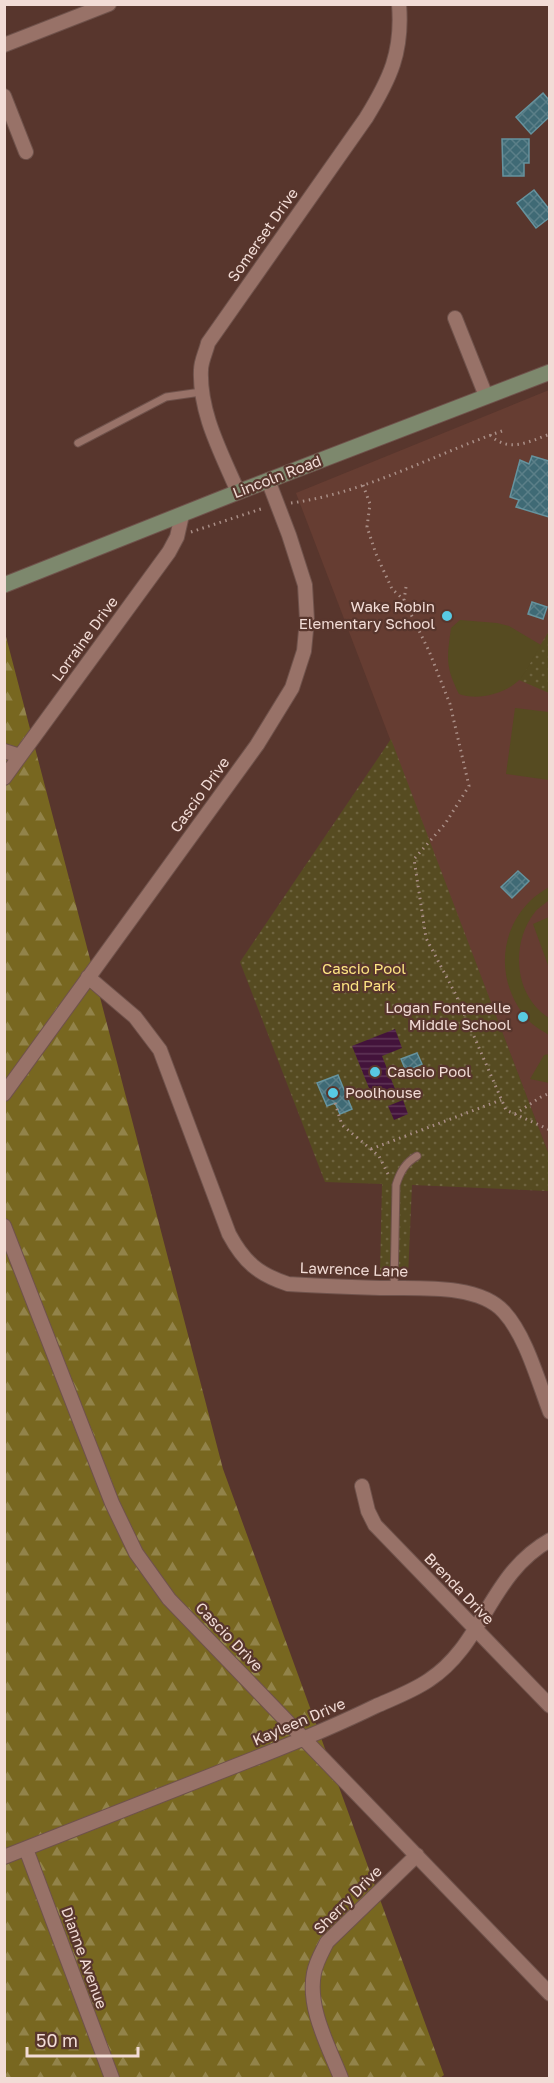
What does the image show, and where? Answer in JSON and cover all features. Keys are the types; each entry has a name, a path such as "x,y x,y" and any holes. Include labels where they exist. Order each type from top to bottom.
{"main road":[{"name":"Lincoln Road","path":"4,585 549,372"}],"street":[{"path":"4,45 109,4"},
{"name":"Somerset Drive","path":"238,492 208,421 201,392 201,368 208,343 366,118 383,90 395,62 399,36 399,4"},
{"path":"4,96 26,152"},
{"path":"455,318 486,396"},
{"name":"Cascio Drive","path":"4,1094 257,745 292,688 304,651 307,620 305,585 268,480"},
{"name":"Lorraine Drive","path":"4,778 168,552 177,537 182,515"},
{"path":"4,751 20,756"},
{"name":"Lawrence Lane","path":"88,977 135,1017 160,1050 229,1234 244,1259 266,1275 288,1284 457,1291 495,1304 507,1316 522,1340 549,1412"},
{"name":"Cascio Drive","path":"4,1226 111,1503 136,1553 169,1599 549,1994"},
{"name":"Brenda Drive","path":"362,1486 368,1511 375,1525 549,1706"},
{"name":"Kayleen Drive","path":"4,1857 304,1738 429,1680 455,1658 465,1646 502,1583 512,1571 549,1540"},
{"name":"Dianne Avenue","path":"26,1849 112,2079"},
{"name":"Sherry Drive","path":"341,2079 314,2002 314,1972 318,1958 327,1942 417,1855"}],"lane":[{"path":"78,443 166,398 201,392"},
{"path":"394,1288 396,1185 408,1161 417,1156"}],"path":[{"path":"177,537 252,511 311,500 363,485 502,431"},
{"path":"489,435 500,443 516,446 549,434"},
{"path":"363,485 370,504 367,527 376,554 392,589 404,600 429,651 450,704 469,786 446,824 414,859 426,938 456,995 506,1110 549,1130"},
{"path":"404,600 406,587"},
{"path":"515,1114 549,1093"},
{"path":"371,1149 501,1100"},
{"path":"335,1103 342,1125 379,1156 389,1177 396,1185"}],"shaded area":[{"name":"Wake Robin Elementary School","path":"549,390 549,1155 296,493"},
{"name":"Cascio Pool","path":"395,1029 402,1048 382,1056 395,1089 373,1098 352,1046"},
{"path":"403,1100 408,1114 394,1120 388,1106"}],"green space":[{"path":"460,620 509,626 541,645 515,684 492,695 475,697 459,694 449,669 448,655 451,628"},
{"path":"4,629 223,1469 444,2075 440,2078 5,2078"},
{"path":"549,631 549,693 519,680"},
{"path":"515,708 549,712 549,780 506,774"},
{"name":"Cascio Pool and Park","path":"391,739 549,1155 549,1191 412,1185 408,1277 380,1274 382,1184 325,1182 240,962"},
{"path":"549,887 549,900 536,910 527,925 519,954 523,983 537,1008 549,1018 549,1035 532,1024 519,1008 511,993 505,961 506,945 519,915 532,899"},
{"path":"549,917 549,968 533,924"},
{"path":"549,1054 549,1083 530,1079 544,1055"}],"building":[{"path":"543,93 549,100 549,117 531,134 516,117"},
{"path":"502,139 529,139 529,163 524,163 524,176 503,176"},
{"path":"534,190 549,209 549,218 536,228 517,203"},
{"path":"532,456 549,461 549,517 516,507 519,500 510,497 520,460 529,464"},
{"path":"532,602 547,607 543,619 528,614"},
{"path":"518,871 529,881 512,898 501,887"},
{"path":"417,1053 422,1064 406,1071 401,1059"},
{"name":"Poolhouse","path":"338,1075 352,1109 340,1114 335,1103 327,1106 317,1083"}],"place":[{"name":"Wake Robin Elementary School","path":"447,616"},
{"name":"Logan Fontenelle Middle School","path":"523,1017"},
{"name":"Cascio Pool","path":"375,1072"},
{"name":"Poolhouse","path":"333,1093"}]}
